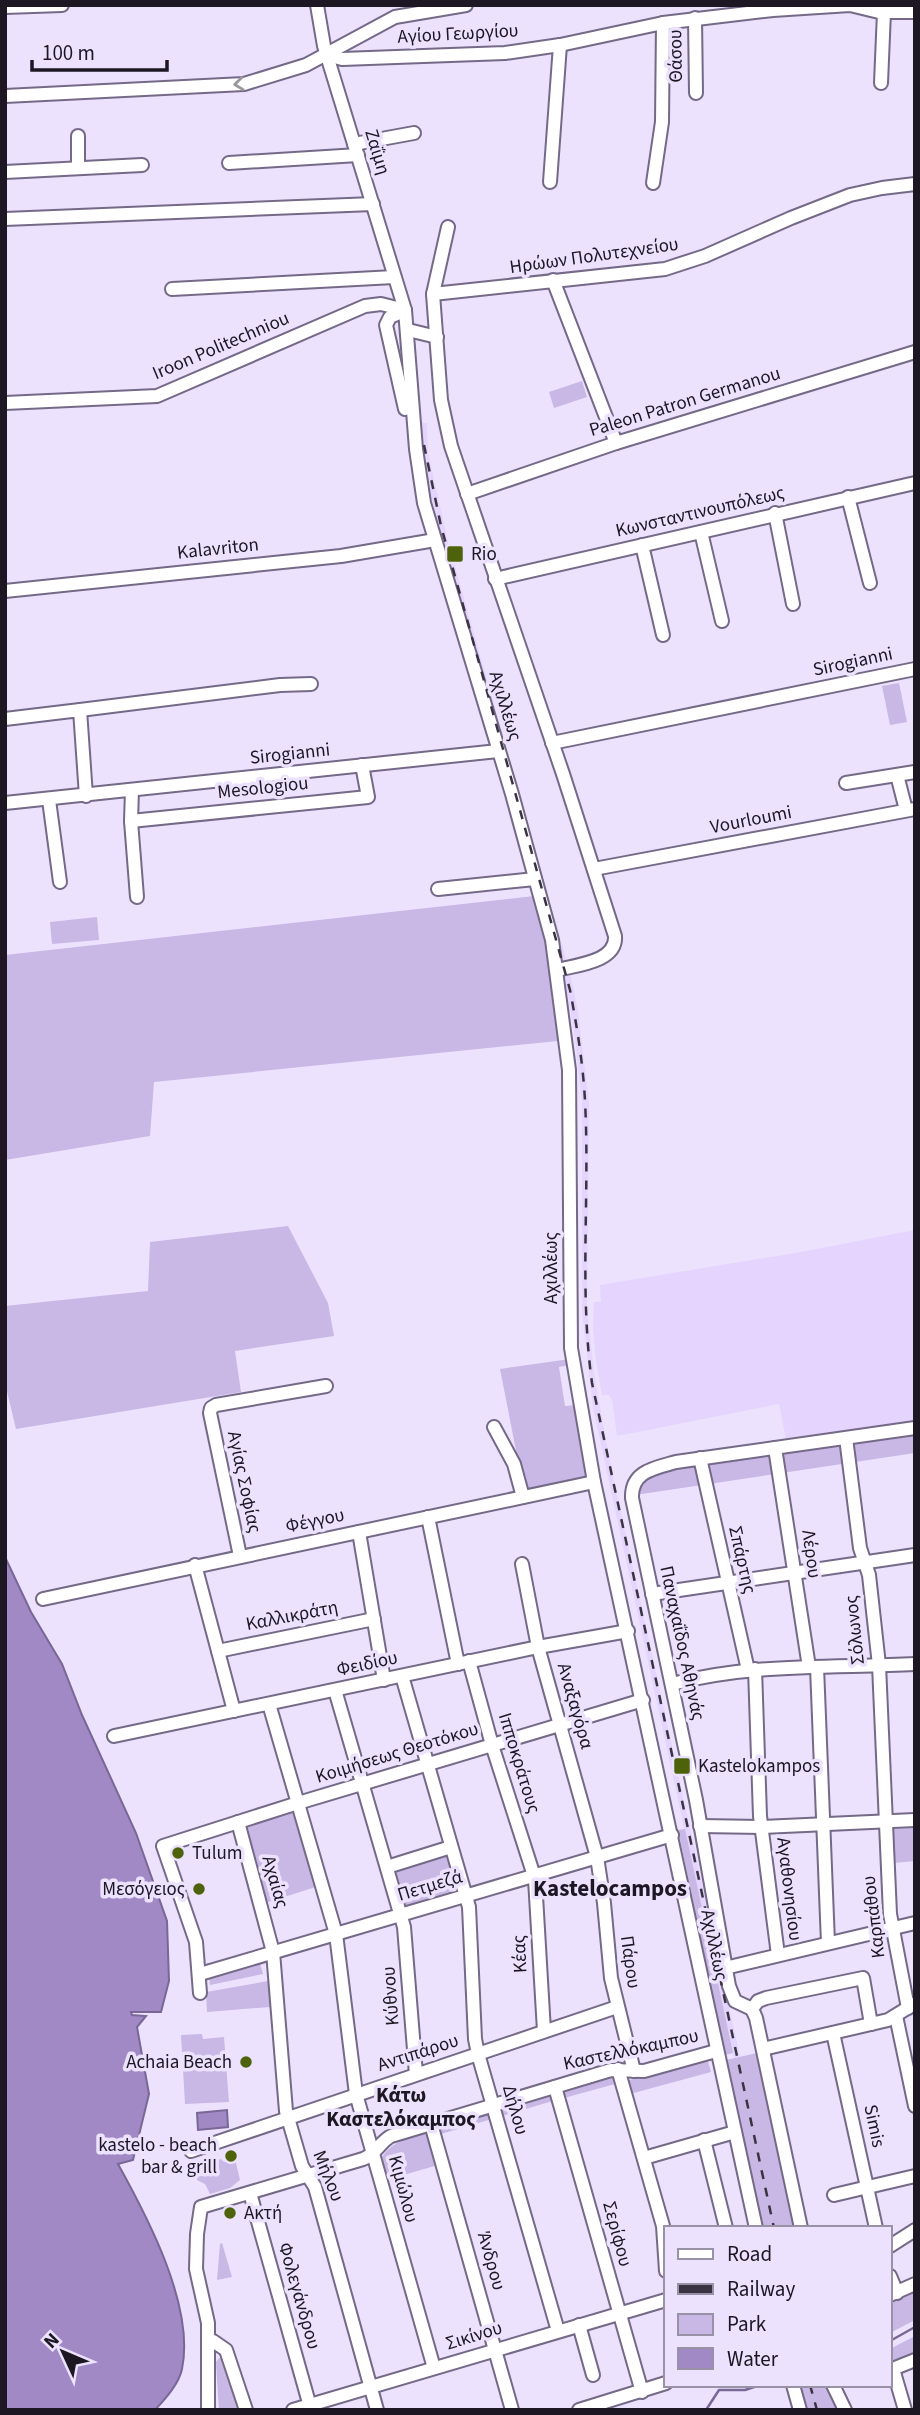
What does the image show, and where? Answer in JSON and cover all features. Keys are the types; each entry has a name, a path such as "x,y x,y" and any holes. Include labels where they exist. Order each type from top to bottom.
{"street":[{"path":"5,7 62,5"},
{"name":"Ζαΐμη","path":"317,5 327,55 405,310"},
{"path":"327,55 395,17 466,5"},
{"name":"Αγίου Γεωργίου","path":"5,96 244,84 306,65 327,55 342,59 505,53 560,45 663,23 773,10 853,6 884,12 915,12"},
{"path":"881,83 884,12"},
{"name":"Θάσου","path":"695,19 696,93"},
{"path":"653,183 662,122 663,23"},
{"path":"550,182 560,45"},
{"path":"229,163 356,150 414,133"},
{"path":"78,136 78,168"},
{"path":"5,172 142,165"},
{"name":"Ηρώων Πολυτεχνείου","path":"433,295 649,271 684,264 850,195 915,184"},
{"path":"5,219 373,204"},
{"path":"448,227 433,295 445,421 495,579 614,932 615,944 606,956 557,970"},
{"path":"172,289 394,277"},
{"path":"553,280 616,443"},
{"name":"Iroon Politechniou","path":"5,403 157,396 365,306 382,304 405,310"},
{"path":"405,310 389,318 387,328 410,435 415,443"},
{"name":"Αχιλλέως","path":"405,310 410,389 421,485 552,940 569,1070 571,1348 594,1482 756,2226"},
{"path":"408,330 437,337"},
{"name":"Paleon Patron Germanou","path":"467,494 616,443 915,352"},
{"name":"Κωνσταντινουπόλεως","path":"495,579 915,483"},
{"path":"848,497 870,583"},
{"path":"775,513 793,604"},
{"path":"701,532 722,621"},
{"name":"Kalavriton","path":"5,591 341,556 435,540"},
{"path":"642,545 663,635"},
{"name":"Sirogianni","path":"552,743 915,669"},
{"path":"5,719 270,686 311,684"},
{"path":"80,710 86,796"},
{"name":"Sirogianni","path":"5,803 498,751"},
{"name":"Mesologiou","path":"131,821 368,797 362,765"},
{"path":"845,783 915,772"},
{"path":"897,775 911,809"},
{"path":"132,790 131,821 137,897"},
{"path":"49,800 60,882"},
{"name":"Vourloumi","path":"594,869 911,809"},
{"path":"438,890 535,878"},
{"name":"Αγίας Σοφίας","path":"240,1556 211,1408 326,1386"},
{"path":"494,1427 514,1464 523,1497"},
{"path":"700,1458 915,1428"},
{"name":"Σόλωνος","path":"846,1438 860,1548 869,1575 879,1665 886,1821"},
{"name":"Λέρου","path":"775,1448 794,1571 813,1667 824,1824"},
{"name":"Παναχαΐδος Αθηνάς","path":"700,1458 643,1472 633,1486 632,1498 672,1684 725,1968 734,1999 751,2009"},
{"name":"Σπάρτης","path":"700,1458 727,1583 752,1669 762,1827"},
{"name":"Φέγγου","path":"43,1599 594,1482"},
{"name":"Ιπποκράτους","path":"428,1517 464,1663 534,1875"},
{"path":"359,1532 384,1680"},
{"path":"652,1594 915,1555"},
{"name":"Αναξαγόρα","path":"522,1564 538,1647 597,1857"},
{"path":"195,1565 234,1711"},
{"name":"Καλλικράτη","path":"218,1651 374,1619"},
{"name":"Φειδίου","path":"114,1736 538,1647 628,1631"},
{"path":"672,1684 752,1669 915,1664"},
{"name":"Δήλου","path":"402,1676 469,1907 478,2054 558,2331"},
{"name":"Κύθνου","path":"335,1690 402,1915 416,2074"},
{"name":"Κοιμήσεως Θεοτόκου","path":"200,1974 196,1942 163,1846 643,1700"},
{"path":"269,1704 336,1934 356,2094 367,2134 376,2149"},
{"path":"700,1826 762,1827 915,1820"},
{"name":"Καρπάθου","path":"886,1821 887,1881 892,1928 911,2006"},
{"name":"Αχαίας","path":"238,1822 273,1952"},
{"path":"824,1824 828,1943"},
{"name":"Αγαθονησίου","path":"762,1827 778,1955"},
{"name":"Πετμεζά","path":"200,1974 672,1835"},
{"path":"387,1867 451,1847"},
{"name":"Πάρου","path":"597,1857 608,1958 617,2007 635,2071"},
{"name":"Κέας","path":"534,1875 544,2031"},
{"path":"725,1968 915,1923"},
{"name":"Μήλου","path":"273,1952 287,2117 302,2166 314,2184 377,2410"},
{"path":"200,1974 200,1993"},
{"path":"802,2226 763,2049 751,2009 758,2001 766,1998 863,1978 871,2024"},
{"path":"763,2049 871,2024 896,2016 911,2006"},
{"name":"Αντιπάρου","path":"191,2151 617,2007"},
{"path":"896,2016 911,2074 915,2106"},
{"name":"Simis","path":"833,2033 876,2226"},
{"name":"Καστελλόκαμπου","path":"208,2410 208,2323 196,2269 200,2208 363,2160 391,2136 618,2069 644,2071 716,2051"},
{"path":"618,2069 663,2226 664,2241"},
{"name":"Σερίφου","path":"555,2087 642,2392"},
{"name":"Άνδρου","path":"431,2124 512,2410"},
{"path":"644,2158 735,2132"},
{"path":"704,2140 726,2226"},
{"name":"Κιμώλου","path":"376,2149 434,2368"},
{"path":"834,2195 915,2176"},
{"name":"Φολεγάνδρου","path":"250,2193 310,2407"},
{"path":"892,2245 915,2230"},
{"path":"894,2294 915,2284"},
{"name":"Σικίνου","path":"293,2410 664,2301"},
{"path":"579,2325 593,2375"},
{"path":"213,2341 227,2353 246,2410"},
{"path":"892,2370 915,2360"},
{"path":"892,2373 905,2410"},
{"path":"579,2410 664,2384"},
{"path":"794,2387 800,2410"},
{"path":"837,2387 845,2410"}],"shaded area":[{"path":"420,423 427,423 428,452 448,542 570,973 578,1011 589,1104 587,1307 594,1374 611,1467 740,2057 734,2058 593,1408 582,1310 582,1103 574,1030 564,975 443,546 424,468"},
{"path":"915,1230 915,1420 786,1439 779,1404 617,1436 612,1400 609,1395 602,1395 596,1361 594,1302 601,1302 600,1285"}],"green space":[{"path":"582,381 587,397 554,408 549,392"},
{"path":"899,683 907,722 890,725 882,686"},
{"path":"534,896 545,939 558,1041 154,1082 150,1136 5,1160 5,955"},
{"path":"97,917 99,940 52,944 50,922"},
{"path":"288,1226 328,1303 334,1336 235,1351 241,1392 16,1429 5,1383 5,1306 148,1291 150,1242"},
{"path":"570,1359 570,1365 559,1367 565,1406 578,1405 586,1478 524,1491 500,1369"},
{"path":"915,1432 915,1453 635,1495 646,1473"},
{"path":"298,1803 322,1885 262,1904 238,1822"},
{"path":"915,1828 915,1861 894,1863 892,1829"},
{"path":"685,1829 733,2053 725,2055 678,1830"},
{"path":"448,1853 458,1889 404,1906 394,1869"},
{"path":"260,1963 263,1974 210,1985 209,1976"},
{"path":"268,1981 270,2007 207,2012 206,1992"},
{"path":"202,2034 203,2039 224,2037 229,2102 185,2104 181,2035"},
{"path":"757,2053 798,2226 763,2226 726,2060"},
{"path":"707,2058 711,2072 630,2094 626,2081"},
{"path":"613,2076 615,2084 564,2098 562,2091"},
{"path":"554,2093 556,2100 502,2116 500,2109"},
{"path":"489,2112 492,2119 441,2134 439,2126"},
{"path":"428,2132 438,2165 386,2180 380,2160 390,2148 401,2141"},
{"path":"221,2159 224,2162 235,2159 240,2180 230,2188 210,2194 205,2184 197,2180 197,2175 204,2165"},
{"path":"222,2243 232,2277 217,2280 220,2244"},
{"path":"915,2290 915,2320 892,2332 892,2301"},
{"path":"915,2336 915,2356 892,2364 892,2348"},
{"path":"219,2358 223,2359 240,2410 219,2410 216,2362"},
{"path":"800,2387 828,2387 838,2410 807,2410"}],"water":[{"path":"5,1557 31,1612 62,1664 82,1715 136,1833 167,1921 169,1981 161,2012 131,2012 132,2015 146,2016 137,2027 149,2094 133,2160 118,2164 155,2236 182,2318 182,2369 171,2391 155,2410 5,2410"},
{"path":"227,2110 228,2127 198,2130 197,2113"}],"waterway":[{"path":"892,2340 915,2327"},
{"path":"706,2410 719,2390 745,2390 754,2387"}],"railway":[{"path":"424,445 441,526 570,990 585,1101 585,1277 592,1383 774,2226"},
{"path":"811,2387 817,2410"}],"place":[{"name":"Rio","path":"455,554"},
{"name":"Kastelokampos","path":"682,1766"},
{"name":"Tulum","path":"178,1853"},
{"name":"Μεσόγειος","path":"199,1889"},
{"name":"Achaia Beach","path":"246,2062"},
{"name":"kastelo - beach bar & grill","path":"231,2156"},
{"name":"Ακτή","path":"230,2213"}],"district":[{"name":"Kastelocampos","path":"610,1888"},
{"name":"Κάτω Καστελόκαμπος","path":"401,2107"}]}
